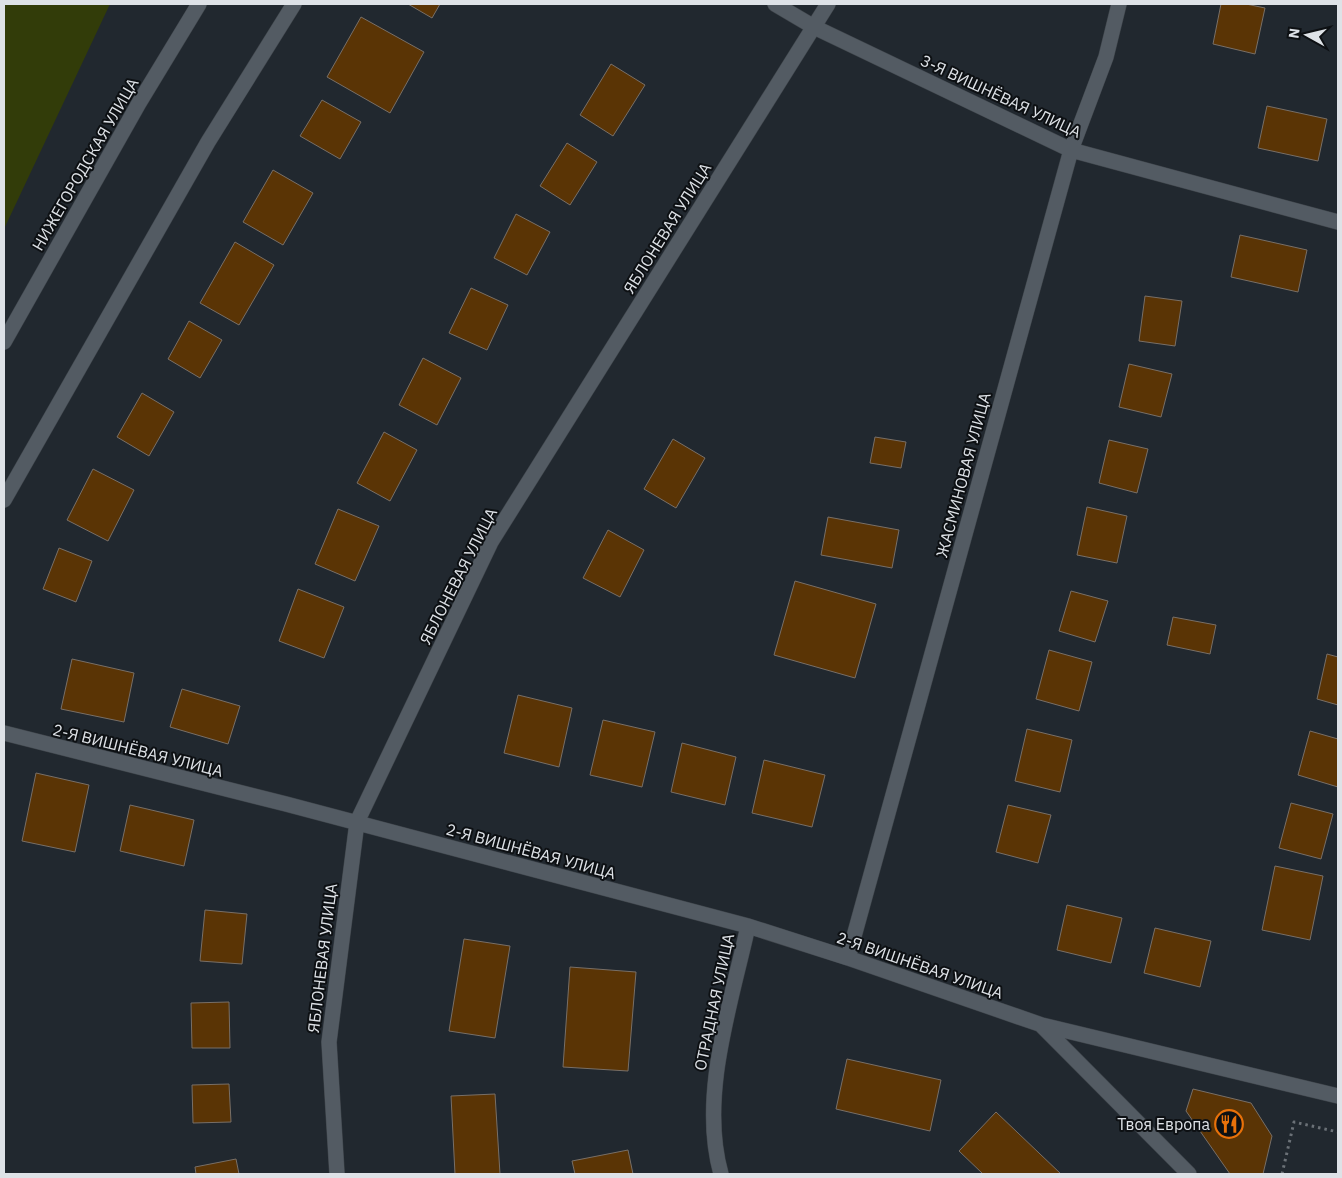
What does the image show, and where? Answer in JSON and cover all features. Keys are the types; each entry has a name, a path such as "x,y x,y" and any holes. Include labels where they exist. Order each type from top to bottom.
{"street":[{"name":"НИЖЕГОРОДСКАЯ УЛИЦА","path":"4,342 139,103 199,4"},
{"path":"4,500 208,142 294,4"},
{"name":"3-Я ВИШНЁВАЯ УЛИЦА","path":"775,4 814,27 1071,150 1338,222"},
{"name":"ЯБЛОНЕВАЯ УЛИЦА","path":"337,1174 328,1042 357,822 491,542 828,4"},
{"name":"ЖАСМИНОВАЯ УЛИЦА","path":"848,958 1071,150 1106,57 1119,4"},
{"name":"2-Я ВИШНЁВАЯ УЛИЦА","path":"4,734 357,822 665,906 748,926 848,958 1042,1025 1338,1096"},
{"name":"ОТРАДНАЯ УЛИЦА","path":"721,1174 716,1155 714,1078 748,926"},
{"name":"2-Я ВИШНЁВАЯ УЛИЦА","path":"1042,1025 1189,1174"}],"path":[{"path":"1282,1174 1294,1122 1338,1132"}],"green space":[{"path":"4,4 110,4 4,229"}],"building":[{"path":"408,4 440,4 432,18"},
{"path":"1221,4 1246,4 1265,8 1255,54 1213,44"},
{"path":"361,17 424,52 390,113 327,77"},
{"path":"611,64 645,85 613,136 580,115"},
{"path":"322,100 361,122 340,159 300,136"},
{"path":"1267,106 1327,119 1318,161 1258,148"},
{"path":"567,143 597,162 570,205 540,186"},
{"path":"273,170 313,193 283,245 243,222"},
{"path":"516,214 550,232 527,275 494,258"},
{"path":"1240,235 1307,250 1298,292 1231,277"},
{"path":"235,242 274,265 239,325 200,303"},
{"path":"471,288 508,305 487,350 449,333"},
{"path":"1145,296 1182,301 1175,346 1139,341"},
{"path":"189,321 222,340 200,378 168,359"},
{"path":"423,358 461,378 437,425 399,405"},
{"path":"1129,364 1172,374 1161,417 1119,407"},
{"path":"142,393 174,412 149,456 117,437"},
{"path":"384,432 417,450 390,501 357,483"},
{"path":"875,437 906,442 901,468 870,463"},
{"path":"673,439 705,458 676,508 644,489"},
{"path":"1109,440 1148,449 1137,493 1099,483"},
{"path":"93,469 134,490 108,541 67,520"},
{"path":"1087,507 1127,516 1117,563 1077,555"},
{"path":"338,509 379,526 355,581 315,564"},
{"path":"828,517 899,530 892,568 821,555"},
{"path":"608,530 644,550 620,597 583,578"},
{"path":"59,548 92,561 76,602 43,589"},
{"path":"795,581 876,604 855,678 774,655"},
{"path":"298,589 344,607 324,658 279,641"},
{"path":"1071,591 1108,601 1095,642 1059,631"},
{"path":"1173,617 1216,625 1210,654 1167,645"},
{"path":"1049,650 1092,662 1079,711 1036,699"},
{"path":"1327,654 1338,657 1338,705 1317,699"},
{"path":"72,659 134,673 124,722 61,709"},
{"path":"182,689 240,706 228,744 170,727"},
{"path":"518,695 572,708 559,767 504,753"},
{"path":"603,720 655,732 642,787 590,775"},
{"path":"1027,729 1072,740 1060,792 1015,781"},
{"path":"1310,731 1338,739 1338,787 1298,775"},
{"path":"682,743 736,757 725,805 671,792"},
{"path":"764,760 825,775 812,827 752,813"},
{"path":"36,773 89,785 75,852 22,841"},
{"path":"1291,803 1333,814 1321,859 1279,848"},
{"path":"130,805 194,820 184,866 120,851"},
{"path":"1008,805 1051,815 1038,863 996,852"},
{"path":"1275,866 1323,876 1310,940 1262,930"},
{"path":"1067,905 1122,918 1111,963 1057,950"},
{"path":"205,910 247,914 242,964 200,961"},
{"path":"1155,928 1211,941 1200,987 1144,973"},
{"path":"464,939 510,946 495,1038 449,1031"},
{"path":"570,967 636,972 628,1071 563,1067"},
{"path":"229,1002 230,1048 192,1048 191,1003"},
{"path":"847,1059 941,1080 930,1131 836,1109"},
{"path":"229,1084 231,1122 193,1123 192,1085"},
{"name":"Твоя Европа","path":"1193,1089 1251,1103 1272,1136 1263,1174 1230,1174 1186,1111"},
{"path":"495,1094 500,1174 455,1174 451,1096"},
{"path":"996,1112 1061,1174 983,1174 959,1151"},
{"path":"628,1150 633,1174 575,1174 572,1161"},
{"path":"236,1159 239,1174 196,1174 195,1167"}],"place":[{"name":"Твоя Европа","path":"1229,1124"}]}
